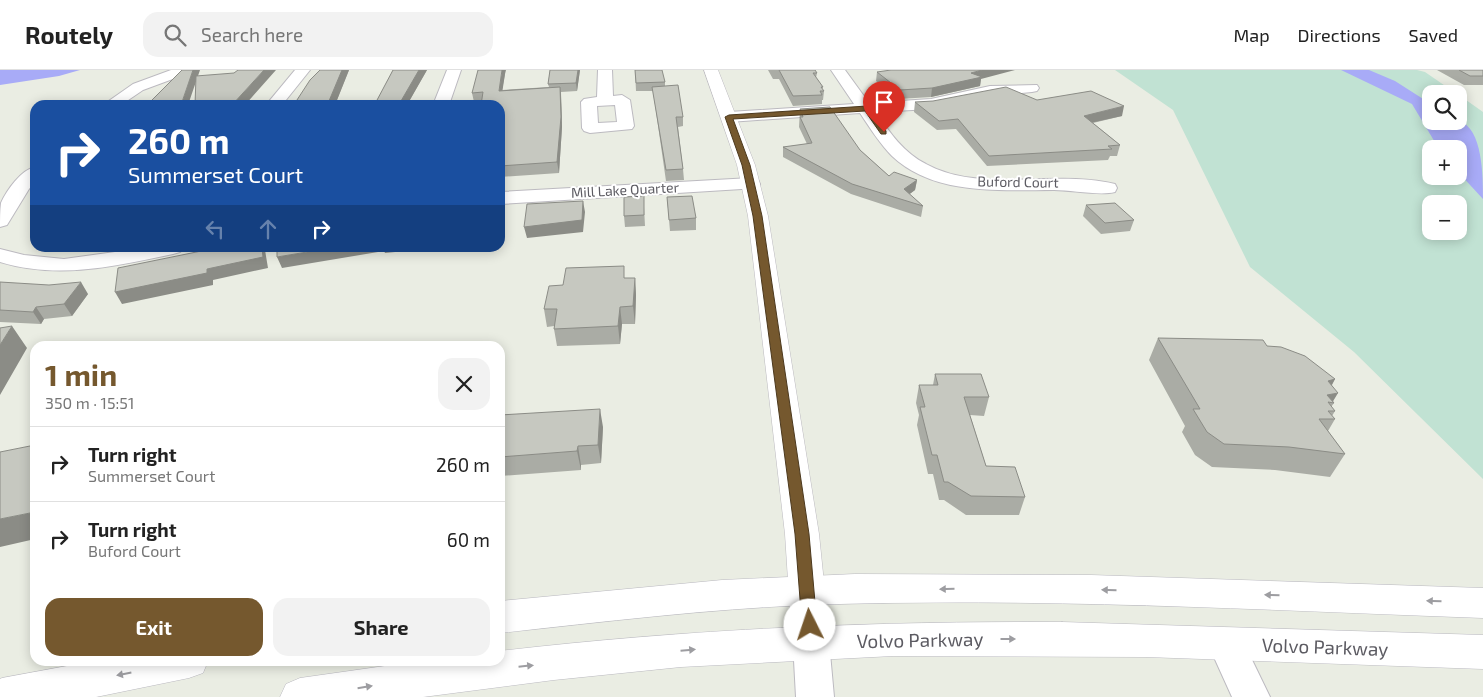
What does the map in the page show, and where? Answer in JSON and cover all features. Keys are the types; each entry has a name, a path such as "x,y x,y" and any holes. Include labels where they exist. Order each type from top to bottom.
{"main road":[{"path":"711,70 751,184 760,235 802,534 811,642"},
{"path":"505,616 595,607 807,591 990,588 1110,590 1483,603"},
{"name":"Volvo Parkway","path":"300,697 493,670 622,655 811,642 1037,639 1483,652"},
{"path":"2,697 163,666"}],"street":[{"path":"118,100 138,87 184,70"},
{"path":"278,100 303,70"},
{"path":"443,100 454,70"},
{"path":"605,70 605,101"},
{"name":"Buford Court","path":"838,70 900,154 924,169 939,175 992,185 1075,183 1108,188"},
{"path":"729,117 931,104 990,91 1032,88"},
{"path":"0,221 22,186 30,177"},
{"name":"Mill Lake Quarter","path":"505,198 751,184"},
{"path":"0,255 17,262 53,266 106,261 152,252"},
{"path":"811,642 814,697"},
{"path":"1226,644 1251,697"}],"green space":[{"path":"1115,70 1417,70 1425,72 1444,85 1422,85 1422,130 1467,130 1467,101 1483,112 1483,479 1354,352 1250,267 1173,110"}],"water":[{"path":"0,70 80,70 59,76 0,85"},
{"path":"1341,70 1369,70 1395,81 1422,98 1422,121 1412,104"},
{"path":"1467,125 1473,133 1480,154 1483,199 1467,182 1467,140 1434,140 1428,130 1467,130"}],"building":[{"path":"182,70 193,70 183,100 152,100"},
{"path":"238,70 264,70 237,100 195,100 196,76 234,73"},
{"path":"320,70 342,70 329,100 297,100 310,80"},
{"path":"393,70 419,70 402,100 377,100"},
{"path":"478,70 502,70 499,91 560,87 561,117 557,162 505,166 505,100 482,100 483,92 472,93"},
{"path":"550,70 578,70 576,83 548,84"},
{"path":"635,70 662,70 665,82 636,83"},
{"path":"779,70 815,70 817,73 813,73 823,87 821,87 824,91 820,91 822,95 793,96"},
{"path":"891,70 982,70 971,73 982,77 932,88 900,90 877,72"},
{"path":"1459,70 1483,70 1483,76 1470,76"},
{"path":"678,85 683,117 676,117 683,169 666,170 652,87"},
{"path":"1006,87 1037,100 1091,91 1124,106 1084,116 1120,145 1108,146 1112,149 989,156 958,119 939,121 915,102 933,101"},
{"path":"830,107 860,150 889,176 894,172 917,180 904,189 923,206 852,184 783,147 812,143 800,117 803,117 800,109"},
{"path":"644,196 644,215 624,216 624,197"},
{"path":"692,196 696,218 669,220 667,197"},
{"path":"583,201 582,220 524,227 527,204"},
{"path":"1115,203 1134,220 1105,223 1086,205"},
{"path":"196,252 262,252 263,257 207,269 207,273 115,292 118,268"},
{"path":"277,252 307,252 277,257"},
{"path":"624,266 624,278 635,278 633,306 620,307 618,326 554,329 557,309 544,309 549,286 563,285 566,268"},
{"path":"0,282 49,285 81,282 64,304 36,307 33,312 0,310"},
{"path":"12,326 0,345 0,328"},
{"path":"1158,338 1263,340 1267,346 1281,347 1305,356 1335,379 1328,381 1338,393 1327,395 1334,403 1328,402 1335,411 1328,411 1335,419 1319,419 1345,454 1289,447 1224,444 1207,432 1193,409 1200,409"},
{"path":"935,374 981,374 989,397 964,397 986,466 1015,467 1025,497 971,496 948,482 944,482 937,455 932,455 920,407 925,407 919,385 938,385"},
{"path":"600,409 598,445 578,446 577,451 505,457 505,415"},
{"path":"30,446 30,513 0,519 0,452"}],"route":[{"path":"810,625 802,534 758,216 746,165 729,117 867,108 884,132"}]}
